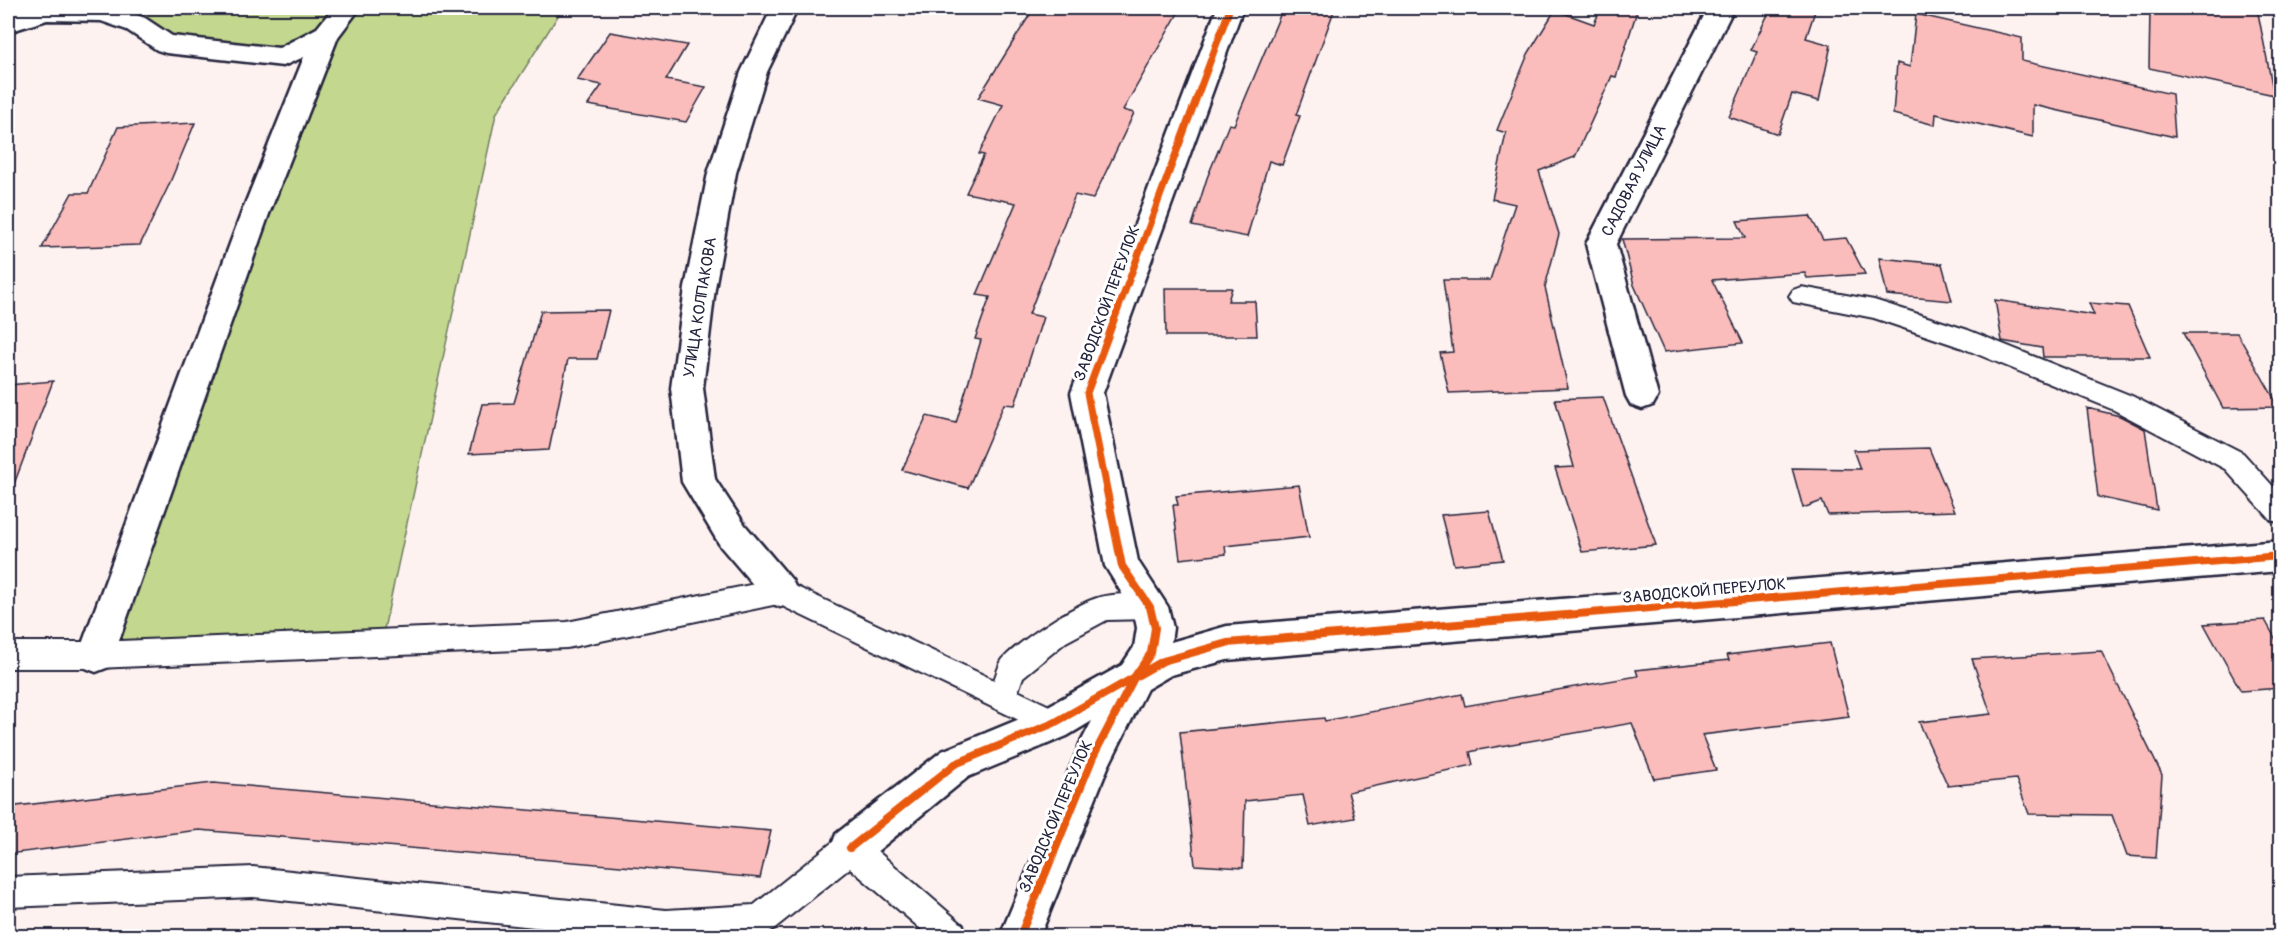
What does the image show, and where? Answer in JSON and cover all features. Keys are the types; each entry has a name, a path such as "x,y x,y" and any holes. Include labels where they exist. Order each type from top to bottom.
{"street":[{"path":"96,655 255,214 326,34 347,8"},
{"name":"УЛИЦА КОЛПАКОВА","path":"780,591 733,536 699,482 687,388 700,288 722,173 754,72 785,8"},
{"name":"ЗАВОДСКОЙ ПЕРЕУЛОК","path":"1020,936 1093,757 1136,676 1151,653 1155,628 1150,607 1122,566 1087,393 1230,8"},
{"name":"САДОВАЯ УЛИЦА","path":"1642,396 1601,244 1721,8"},
{"path":"8,23 46,11 103,12 136,24 166,44 283,57 326,34"},
{"name":"ЗАВОДСКОЙ ПЕРЕУЛОК","path":"850,848 955,764 1054,723 1163,661 1227,643 2280,556"}],"lane":[{"path":"1801,297 1874,309 1958,336 2123,403 2234,461 2280,513"},
{"path":"8,656 96,655 567,635 780,591 1054,723"},
{"path":"1002,698 1012,669 1056,633 1104,608 1150,607"},
{"path":"8,892 253,882 666,926 760,920 850,848 952,936"}],"green space":[{"path":"8,8 563,8 496,114 381,643 96,655 325,35 283,57 166,44 136,24 46,11 8,23"}],"building":[{"path":"1034,8 1181,8 1123,110 1134,113 1093,199 1075,195 1029,314 1043,317 1015,405 1004,404 968,488 902,470 927,416 956,423 981,340 975,339 990,297 977,295 1016,203 966,193 984,155 979,154 1003,105 978,98"},
{"path":"1283,8 1335,8 1296,115 1300,116 1282,165 1269,161 1247,237 1192,226 1207,178 1229,124 1234,125"},
{"path":"1601,8 1638,8 1616,77 1612,76 1575,157 1539,171 1559,234 1545,287 1568,388 1449,393 1440,353 1453,352 1443,280 1490,280 1515,204 1492,199 1506,133 1497,130 1528,54 1555,10 1594,24"},
{"path":"1771,8 1816,8 1806,38 1831,45 1819,101 1792,94 1778,134 1729,117 1757,52 1751,50"},
{"path":"2150,8 2257,8 2274,95 2149,68"},
{"path":"1916,14 2022,38 2022,61 2172,94 2175,137 2033,105 2033,137 1936,114 1935,125 1893,114 1897,63 1910,67"},
{"path":"610,32 687,45 666,80 706,87 686,122 588,105 602,85 577,80"},
{"path":"195,123 140,245 42,248 72,193 88,193 118,127"},
{"path":"1810,216 1823,240 1846,238 1865,274 1807,278 1805,273 1712,280 1743,343 1664,352 1634,285 1622,239 1745,238 1737,221"},
{"path":"1879,258 1942,264 1952,301 1887,295"},
{"path":"1165,288 1232,288 1228,301 1255,301 1257,336 1166,336"},
{"path":"1995,300 2094,315 2089,303 2128,306 2150,357 2043,357 2042,348 2002,341"},
{"path":"609,310 597,359 568,359 549,450 469,454 482,404 514,403 541,311"},
{"path":"2183,333 2237,333 2279,407 2223,408"},
{"path":"53,381 11,492 8,492 8,385"},
{"path":"1603,397 1656,545 1582,552 1555,468 1574,467 1555,399"},
{"path":"2087,408 2120,416 2145,429 2157,510 2098,497"},
{"path":"1929,448 1955,511 1828,515 1822,501 1803,508 1792,468 1860,469 1853,450"},
{"path":"1299,485 1309,537 1225,546 1226,554 1180,559 1173,505 1178,505 1176,496"},
{"path":"1489,511 1503,560 1454,565 1441,515"},
{"path":"2265,620 2280,647 2280,688 2241,691 2204,624"},
{"path":"1830,643 1849,717 1702,735 1716,770 1654,779 1632,723 1478,750 1470,752 1473,765 1348,792 1355,818 1310,826 1303,795 1245,801 1243,868 1195,865 1180,732 1324,718 1325,721 1462,694 1465,706 1638,676 1636,670 1729,660 1727,655"},
{"path":"2101,651 2162,775 2156,858 2127,856 2112,815 2029,814 2016,779 1948,786 1919,722 1991,714 1972,659"},
{"path":"213,783 771,831 760,878 199,830 8,854 8,807"}],"cycle path":[{"path":"1020,936 1093,757 1135,676 1151,653 1155,628 1150,607 1122,566 1087,393 1230,8"},
{"path":"850,848 955,764 1054,723 1163,661 1227,643 2280,556"}]}
